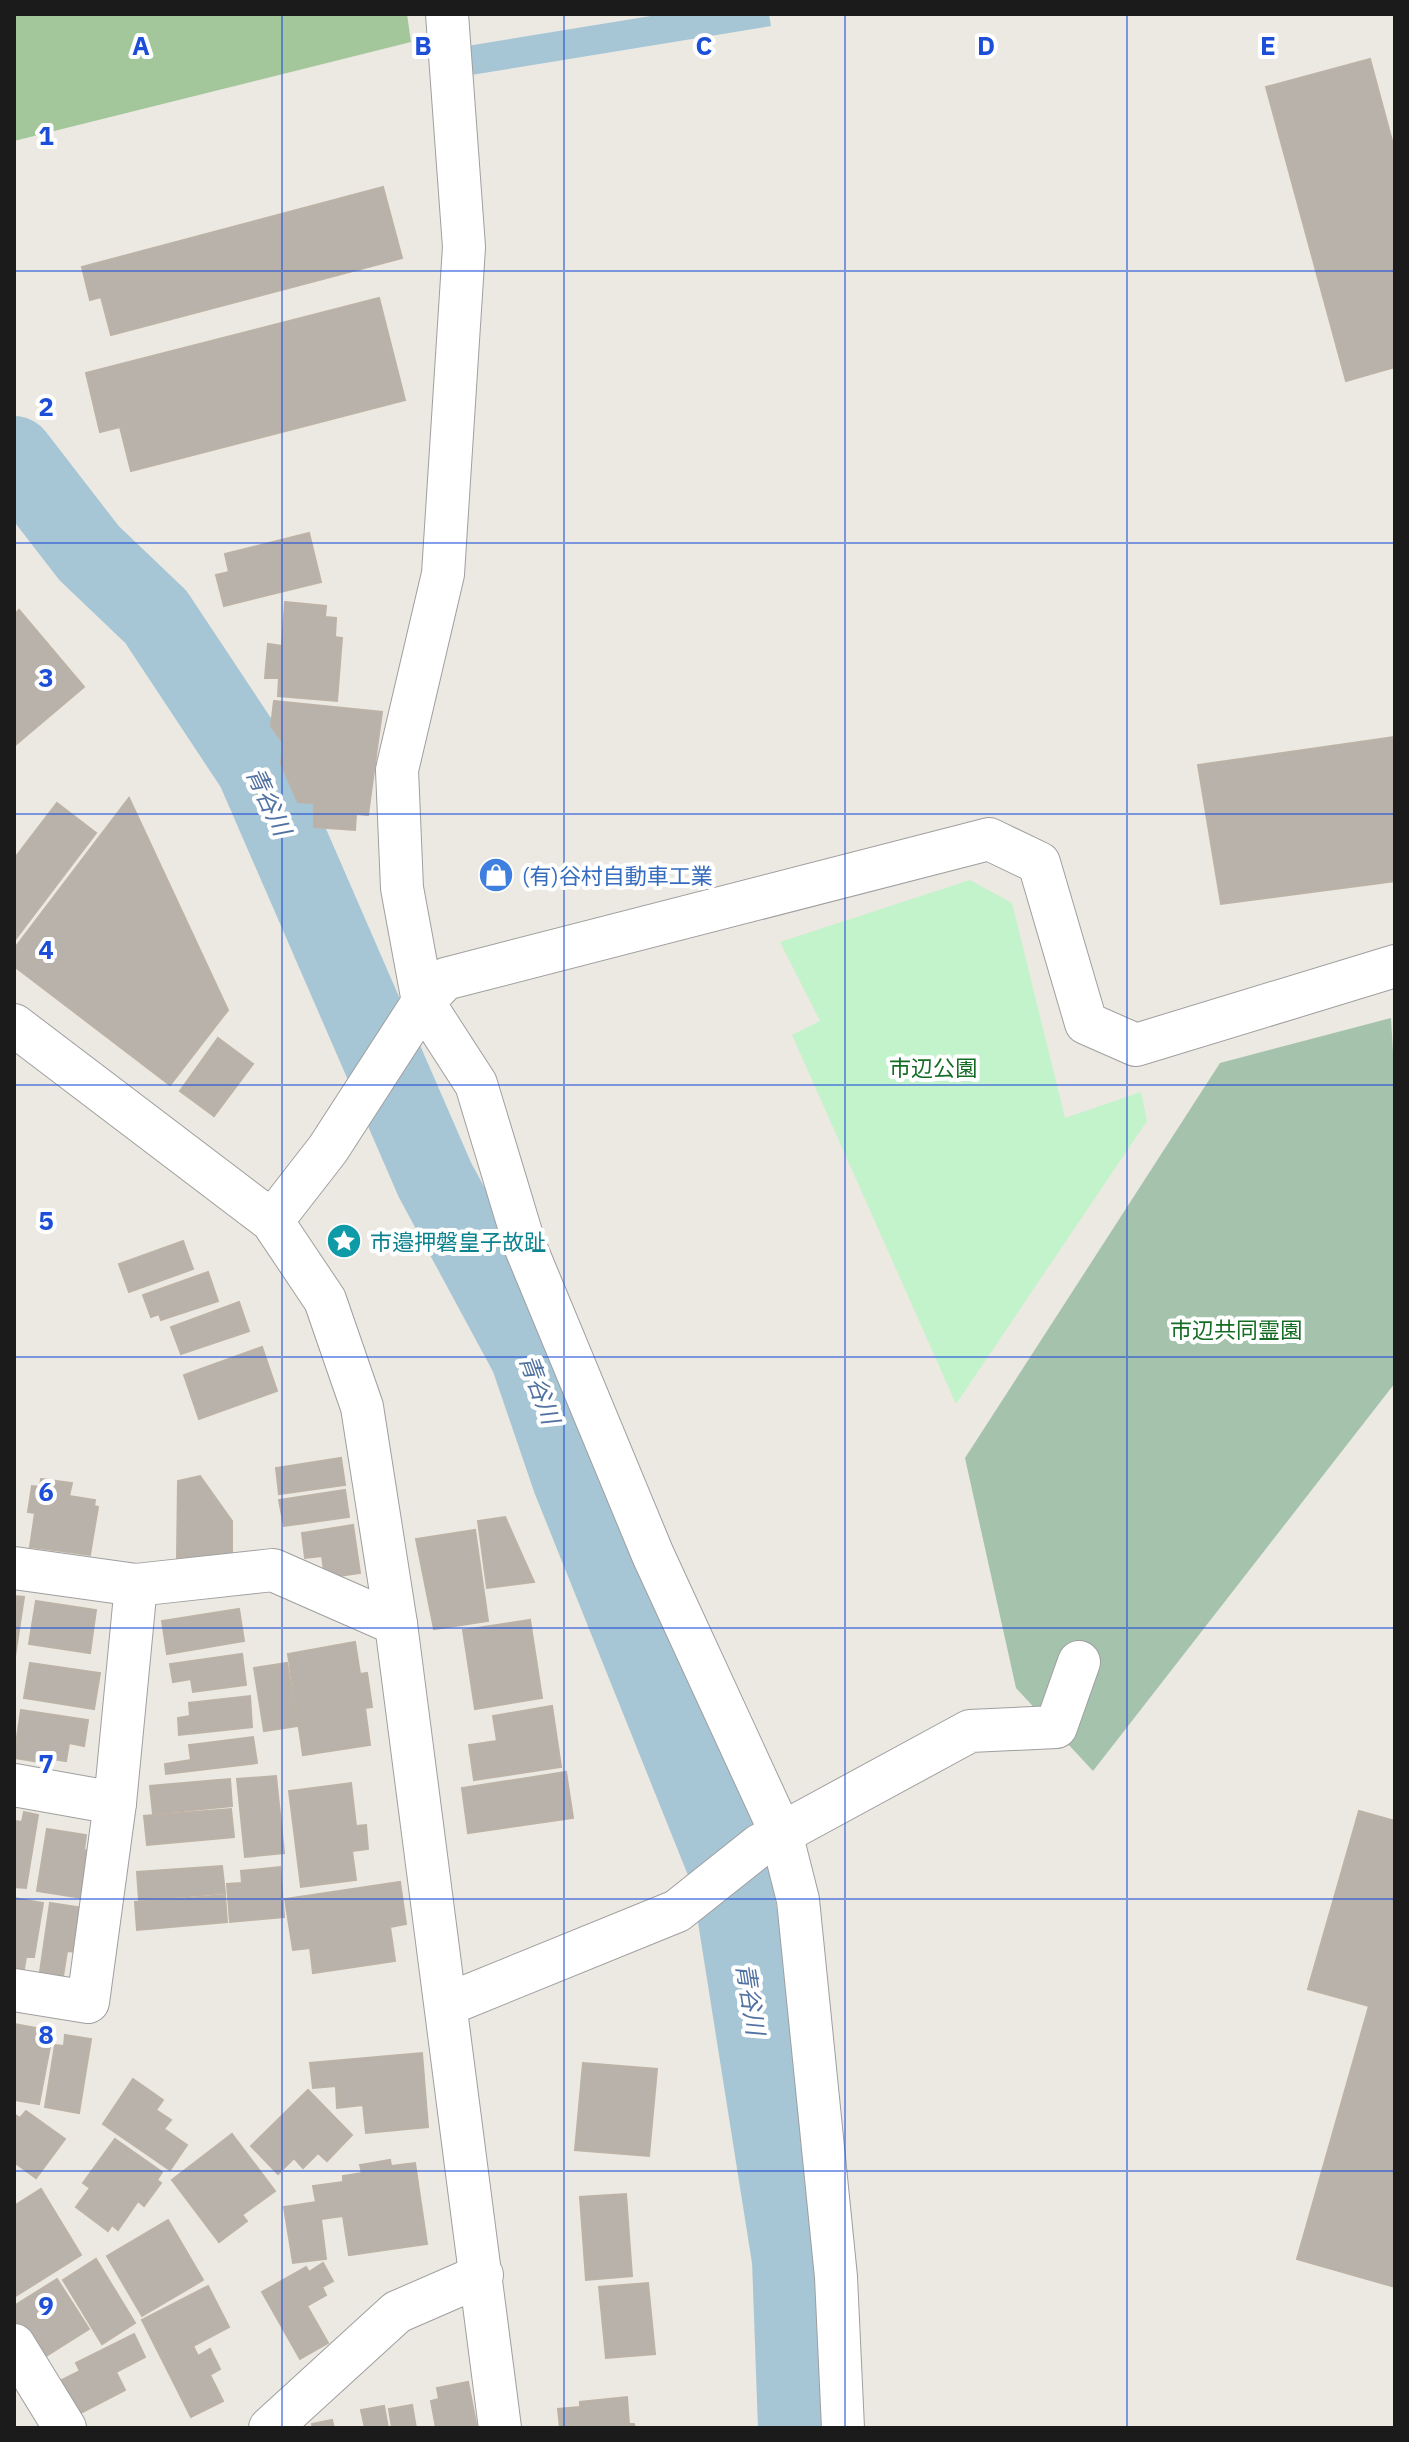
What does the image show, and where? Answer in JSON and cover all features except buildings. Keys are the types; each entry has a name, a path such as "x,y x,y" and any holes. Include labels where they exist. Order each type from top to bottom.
{"street":[{"path":"447,14 464,247 452,467 443,574 397,770 402,888 415,1017 476,1084 525,1246 798,1900 836,2277 843,2428"},
{"path":"272,1221 328,1149 415,1017 445,979 989,839 1039,863 1086,1023 1136,1045 1395,966"},
{"path":"14,1025 272,1221 325,1300 362,1407 396,1624 500,2428"},
{"path":"14,1568 136,1585 273,1570 396,1624"},
{"path":"14,1990 88,2002 115,1803 136,1585"},
{"path":"446,2005 677,1911 771,1839 970,1731 1056,1727 1079,1662"},
{"path":"14,1785 115,1803"},
{"path":"270,2428 397,2312 482,2275"},
{"path":"14,2345 65,2428"}],"green space":[{"path":"14,14 407,14 411,42 14,141"},
{"name":"市辺公園","path":"970,880 1012,903 1065,1118 1141,1092 1147,1121 956,1404 792,1035 820,1021 780,942"},
{"name":"市辺共同霊園","path":"1391,1018 1395,1086 1395,1383 1093,1771 1016,1688 965,1458 1220,1063"}],"water":[{"path":"663,14 769,14 771,26 465,76 461,47"}],"waterway":[{"name":"青谷川","path":"14,456 89,553 156,617 256,768 435,1180 530,1356 572,1479 731,1875 792,2260 798,2428"}],"place":[{"name":"(有)谷村自動車工業","path":"496,875"},
{"name":"市邉押磐皇子故趾","path":"344,1241"}]}
